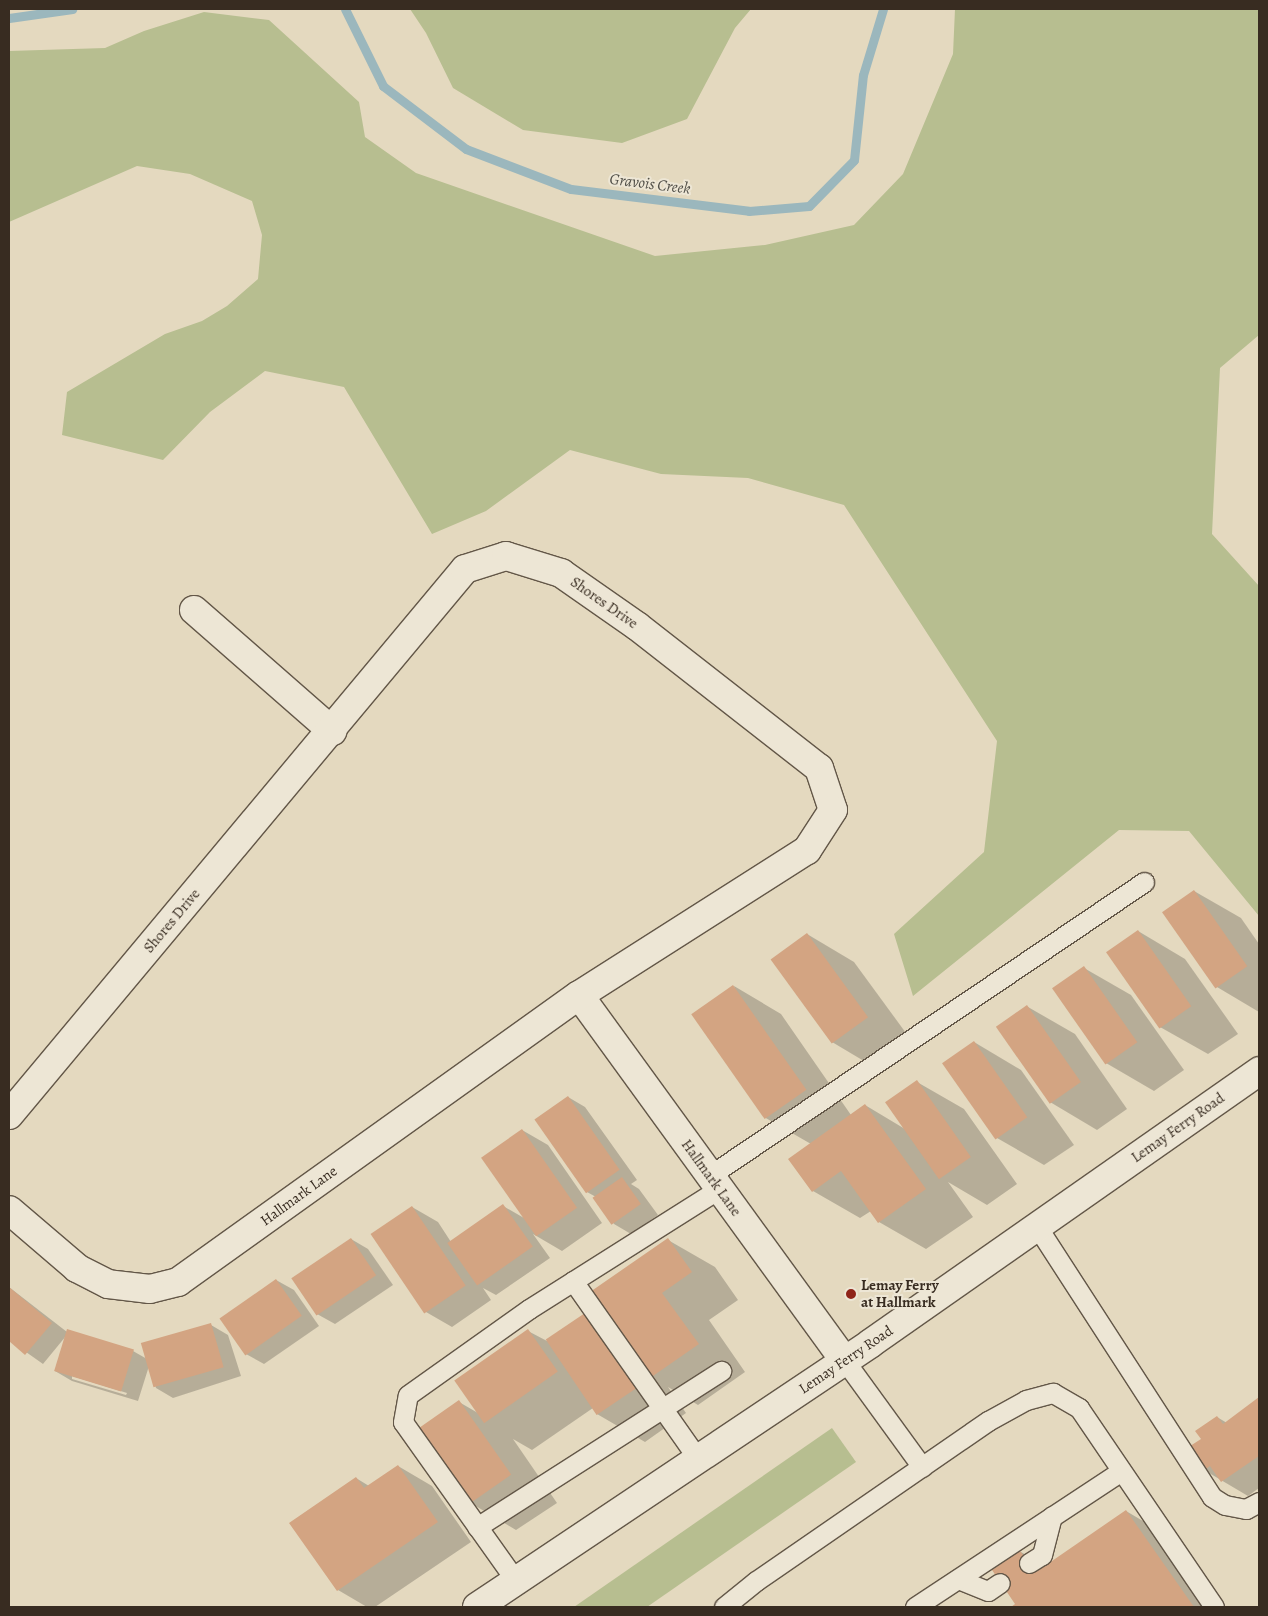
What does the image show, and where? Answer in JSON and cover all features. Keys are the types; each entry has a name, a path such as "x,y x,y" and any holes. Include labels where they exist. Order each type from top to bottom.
{"street":[{"name":"Shores Drive","path":"10,1113 332,731 465,569 506,556 561,573 637,626 819,768 833,810 807,850"},
{"path":"194,610 332,731"},
{"name":"Hallmark Lane","path":"9,1210 77,1268 108,1284 150,1289 178,1282 578,995 807,850"},
{"name":"Hallmark Lane","path":"578,995 845,1361"},
{"name":"Lemay Ferry Road","path":"477,1607 845,1361 1038,1228 1259,1071"}],"lane":[{"path":"516,1581 403,1422 408,1395 573,1282 1144,882"},
{"path":"1038,1228 1212,1497 1225,1506 1246,1509 1259,1502"},
{"path":"573,1282 699,1460"},
{"path":"845,1361 922,1467"},
{"path":"477,1527 721,1371"},
{"path":"724,1607 756,1581 988,1421 1026,1400 1053,1393 1078,1408 1214,1607"},
{"path":"914,1607 1121,1470"},
{"path":"1029,1563 1042,1555 1052,1516"},
{"path":"958,1579 988,1590 1000,1583"}],"green space":[{"path":"410,9 751,9 735,28 687,119 622,143 523,130 453,88 426,33"},
{"path":"955,9 1259,9 1259,335 1220,368 1212,534 1259,586 1259,916 1189,831 1119,830 913,996 894,934 984,852 997,741 844,505 748,478 661,474 570,450 486,511 432,534 344,387 265,371 210,412 163,460 62,435 67,392 165,334 202,321 227,306 258,279 262,235 252,201 190,174 137,166 9,222 9,51 105,48 144,31 204,12 269,20 359,102 365,137 416,173 655,256 765,245 854,225 903,174 953,54"},
{"path":"832,1428 856,1462 647,1607 574,1607"}],"building":[{"path":"1194,890 1247,966 1215,989 1162,912"},
{"path":"1138,930 1191,1006 1159,1029 1106,952"},
{"path":"807,933 868,1017 832,1044 771,959"},
{"path":"1084,966 1137,1042 1105,1065 1052,988"},
{"path":"733,985 806,1090 765,1119 691,1014"},
{"path":"1027,1005 1081,1082 1050,1104 996,1027"},
{"path":"974,1041 1027,1117 995,1140 942,1063"},
{"path":"917,1080 971,1157 939,1179 885,1102"},
{"path":"568,1096 620,1170 586,1193 534,1120"},
{"path":"865,1104 926,1189 878,1223 841,1171 812,1192 788,1159"},
{"path":"522,1129 577,1208 536,1236 481,1158"},
{"path":"622,1177 641,1204 611,1225 593,1198"},
{"path":"503,1204 533,1247 477,1286 447,1243"},
{"path":"412,1206 466,1286 424,1314 371,1234"},
{"path":"351,1238 376,1275 316,1316 291,1278"},
{"path":"668,1238 692,1272 662,1293 699,1344 650,1378 590,1292"},
{"path":"276,1279 302,1316 245,1355 219,1319"},
{"path":"9,1287 52,1323 25,1355 9,1341"},
{"path":"588,1311 639,1386 597,1415 546,1340"},
{"path":"211,1323 224,1367 154,1387 141,1343"},
{"path":"67,1329 134,1349 121,1392 54,1371"},
{"path":"528,1329 558,1372 484,1423 454,1381"},
{"path":"1259,1397 1259,1456 1221,1482 1210,1466 1203,1471 1187,1448 1201,1439 1195,1431 1217,1416 1223,1424"},
{"path":"459,1400 511,1475 469,1504 417,1429"},
{"path":"398,1465 438,1522 337,1591 289,1523 356,1477 364,1488"},
{"path":"1126,1510 1194,1607 1011,1607 1015,1604 992,1570 1020,1551 1036,1572"}],"waterway":[{"name":"Gravois Creek","path":"9,18 72,9"},
{"name":"Gravois Creek","path":"345,9 383,86 466,149 571,189 749,211 809,206 854,160 863,75 883,9"}],"place":[{"name":"Lemay Ferry at Hallmark","path":"851,1294"}]}
